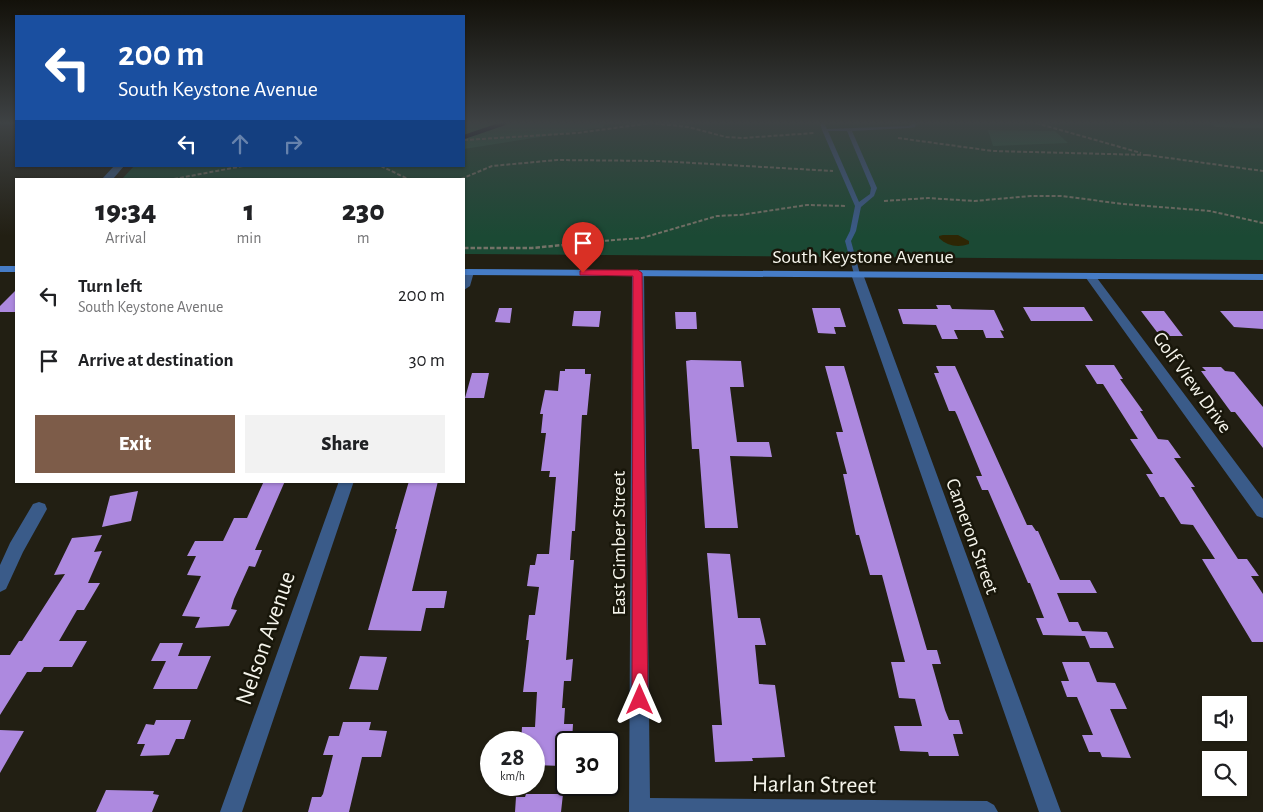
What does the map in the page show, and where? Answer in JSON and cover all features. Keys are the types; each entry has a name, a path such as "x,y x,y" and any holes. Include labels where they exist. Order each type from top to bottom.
{"main road":[{"path":"0,269 15,269"},
{"name":"South Keystone Avenue","path":"466,272 1263,277"}],"street":[{"path":"108,178 119,167"},
{"name":"East Gimber Street","path":"638,273 640,810"},
{"name":"Cameron Street","path":"857,274 1050,812"},
{"name":"Golf View Drive","path":"1090,276 1263,511"},
{"name":"Nelson Avenue","path":"231,812 346,483"},
{"path":"0,584 16,548 38,509"},
{"name":"Harlan Street","path":"640,810 987,812"}],"lane":[{"path":"838,161 858,206 853,231 848,241 857,274"},
{"path":"858,206 872,195 874,188 862,161"}],"path":[{"path":"463,178 492,166 547,161"},
{"path":"648,161 836,171"},
{"path":"1190,161 1263,171"},
{"path":"181,178 237,167"},
{"path":"383,167 406,178"},
{"path":"884,201 928,198 974,201 1031,196 1062,196 1123,204 1210,211 1263,223"},
{"path":"465,248 532,248 558,244 642,238 717,216 740,215 806,205 846,206"}],"green space":[{"path":"465,161 1263,161 1263,260 465,254 465,178 123,178 133,167 465,167"}],"sand":[{"path":"958,235 969,241 969,244 953,246 939,238 939,236"}],"building":[{"path":"15,291 15,312 0,312 0,306"},
{"path":"936,305 950,305 952,309 994,310 1004,331 1000,330 1004,338 986,338 983,330 954,330 958,339 942,339 936,325 903,324 898,309 938,309"},
{"path":"1023,307 1084,307 1093,321 1031,321"},
{"path":"499,308 512,308 510,323 495,322"},
{"path":"812,308 840,308 846,327 834,327 836,334 818,333"},
{"path":"574,311 601,311 599,327 572,326"},
{"path":"1141,311 1164,311 1183,336 1160,336"},
{"path":"1220,311 1263,311 1263,329 1234,327"},
{"path":"675,312 696,312 697,329 676,329"},
{"path":"686,361 741,361 744,387 730,387 737,442 769,442 772,457 730,456 738,528 705,528 699,449 692,449"},
{"path":"1085,365 1114,365 1123,379 1120,379 1143,411 1140,411 1158,439 1168,440 1181,458 1174,458 1195,487 1191,487 1238,559 1247,559 1259,576 1251,576 1263,594 1263,642 1252,642 1202,559 1215,559 1193,525 1181,524 1164,497 1160,497 1146,474 1153,474 1130,439 1138,439 1103,384 1097,384"},
{"path":"825,366 844,366 927,650 937,650 941,664 932,664 945,710 949,720 959,720 963,734 953,734 959,756 929,756 928,752 900,751 894,726 922,726 915,699 899,698 891,662 905,662 882,575 870,575 859,535 856,535 843,474 847,474 836,432 843,432"},
{"path":"936,366 955,366 1027,525 1032,525 1038,531 1060,580 1090,580 1097,593 1057,593 1069,622 1078,622 1082,631 1107,632 1114,648 1090,648 1085,636 1043,635 1036,618 1044,618 988,490 982,490 976,476 982,476 955,411 949,411 934,373 939,373"},
{"path":"1202,367 1221,367 1225,371 1234,372 1263,407 1263,448 1235,412 1231,412 1201,371 1206,371"},
{"path":"565,369 585,369 585,374 591,374 587,415 582,415 575,531 572,531 570,560 574,560 566,660 573,659 571,681 564,681 562,708 565,708 564,724 573,724 573,731 555,731 555,766 545,765 545,731 522,731 522,727 535,727 537,692 523,692 529,640 526,640 529,615 535,615 539,587 527,586 530,565 535,565 537,554 549,554 556,477 549,477 550,471 541,471 546,433 541,433 543,414 540,414 545,390 558,391 560,371 565,371"},
{"path":"472,373 489,373 484,398 465,398"},
{"path":"263,483 284,483 255,550 262,550 255,567 249,566 234,599 231,609 237,610 229,626 195,628 200,617 182,616 201,576 187,575 196,556 187,556 195,541 223,541 234,518 247,518"},
{"path":"408,483 438,483 412,591 447,591 444,608 426,608 421,631 368,630 397,529 395,529"},
{"path":"138,491 131,521 102,527 110,496"},
{"path":"102,535 94,552 102,551 88,583 100,583 84,610 77,610 59,641 87,641 72,667 44,667 41,672 27,672 0,715 0,655 10,655 19,641 22,641 65,574 54,575 72,538"},
{"path":"707,553 730,554 738,618 760,618 766,645 755,645 759,684 775,685 785,757 752,758 753,761 715,762 712,725 722,725"},
{"path":"160,643 183,643 178,656 211,656 197,689 153,689 166,661 151,661"},
{"path":"360,656 387,657 378,690 349,689"},
{"path":"1062,662 1089,662 1097,682 1115,683 1127,709 1110,709 1131,758 1102,757 1100,752 1089,752 1082,735 1093,735 1077,697 1067,697 1061,681 1069,681"},
{"path":"156,720 191,720 184,739 176,739 169,755 140,756 145,744 137,744 146,724 154,725"},
{"path":"343,722 371,722 369,730 387,731 381,757 362,757 349,812 308,812 312,797 321,797 323,794 333,755 323,755 329,736 339,736"},
{"path":"0,730 24,731 0,773"},
{"path":"106,790 154,791 153,794 159,795 152,812 96,812"},
{"path":"545,794 563,796 561,812 515,812 516,797 545,796"}],"route":[{"path":"583,273 638,273 640,700"}]}
